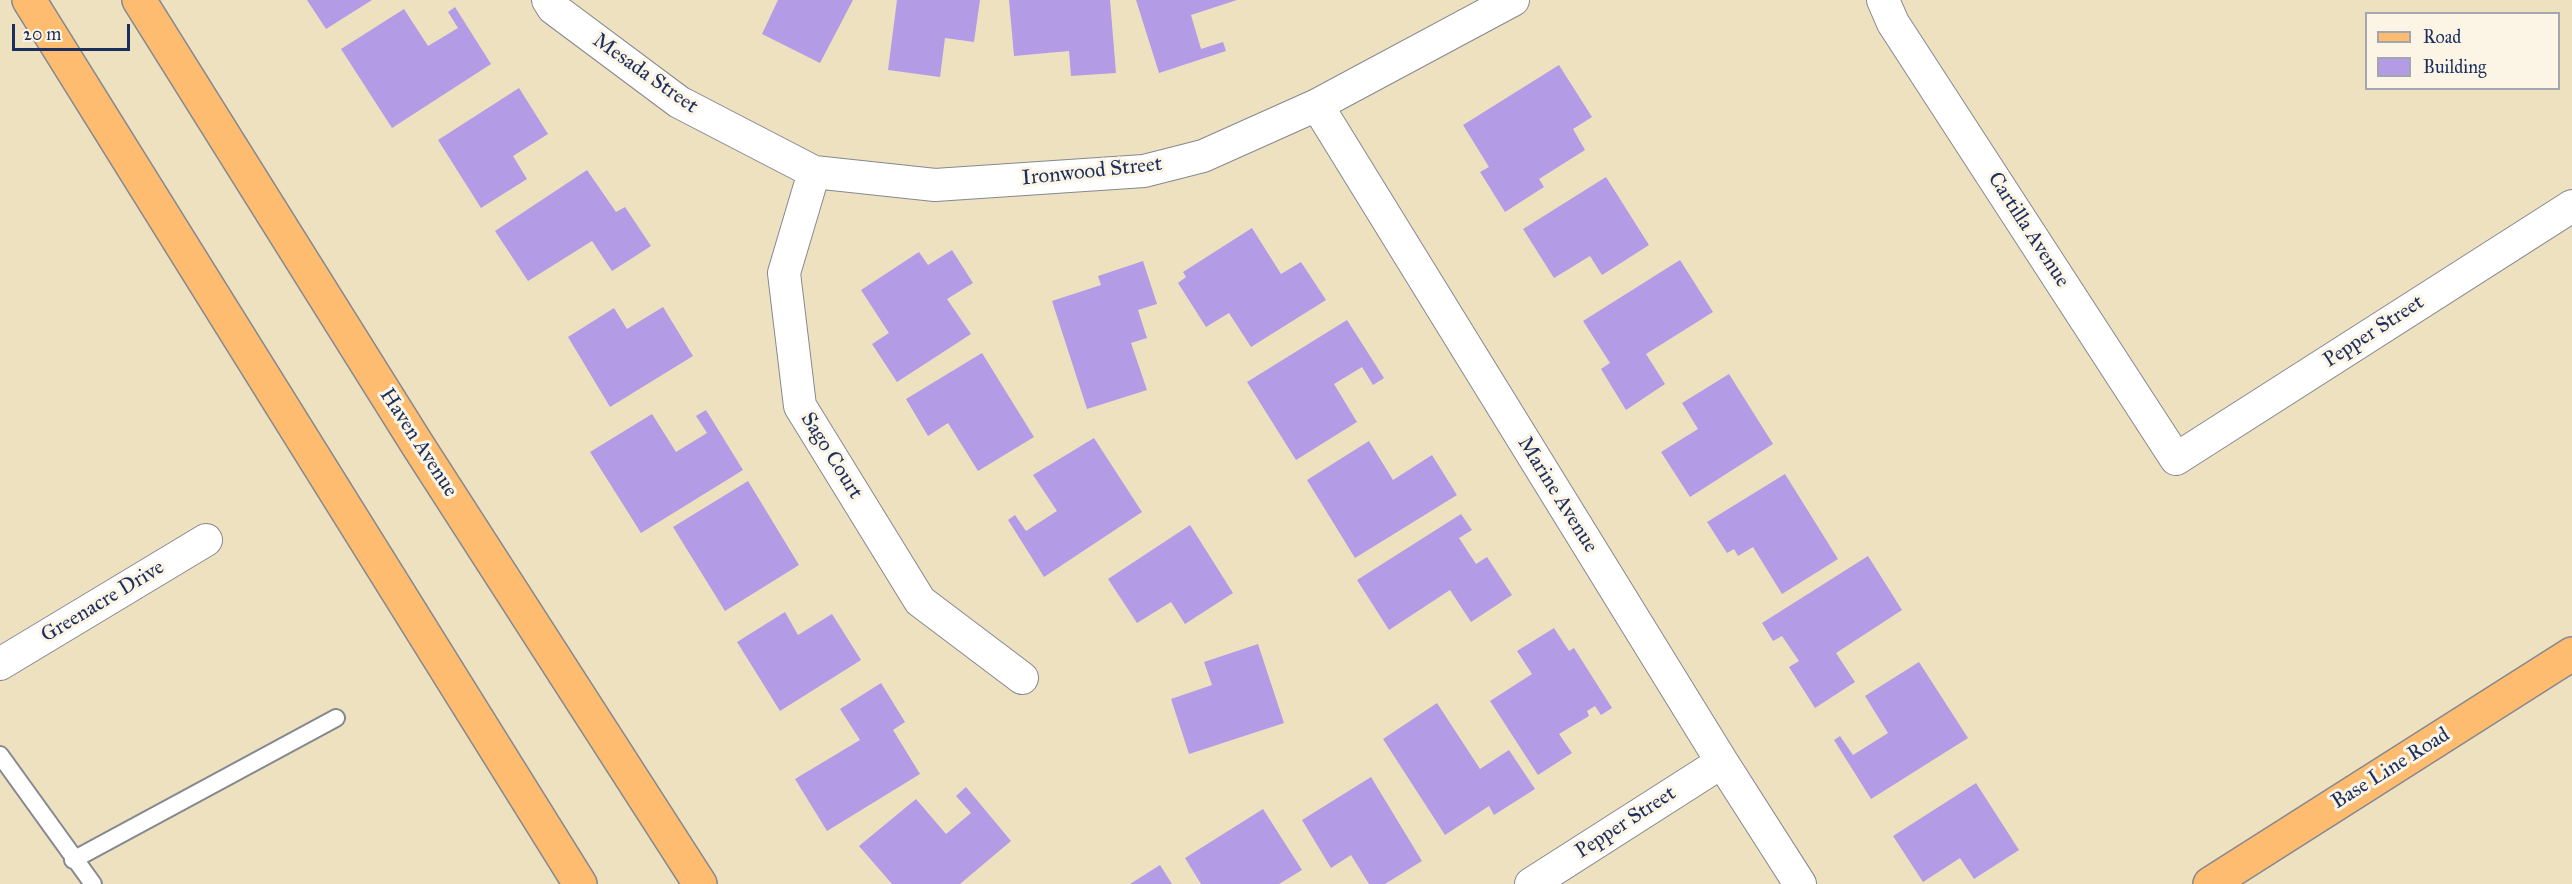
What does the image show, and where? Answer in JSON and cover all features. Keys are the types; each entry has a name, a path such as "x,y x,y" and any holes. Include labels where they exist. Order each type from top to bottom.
{"main road":[{"path":"29,0 580,884"},
{"name":"Haven Avenue","path":"139,0 417,444 700,884"},
{"name":"Base Line Road","path":"2210,884 2572,654"}],"street":[{"name":"Mesada Street","path":"548,0 553,8 679,102 814,172"},
{"name":"Ironwood Street","path":"814,172 935,185 1144,171 1203,156 1317,105 1513,0"},
{"name":"Cartilla Avenue","path":"1883,0 1893,23 2176,459"},
{"name":"Marine Avenue","path":"1317,105 1722,762 1800,884"},
{"name":"Sago Court","path":"814,172 784,273 800,406 920,601 1022,678"},
{"name":"Pepper Street","path":"2176,459 2572,206"},
{"name":"Greenacre Drive","path":"0,664 206,540"},
{"name":"Pepper Street","path":"1531,884 1722,762"}],"lane":[{"path":"73,860 336,718"},
{"path":"0,755 73,860 93,884"}],"building":[{"path":"307,0 372,0 326,29"},
{"path":"778,0 853,0 820,63 762,34"},
{"path":"897,0 980,0 974,42 945,38 940,77 888,70"},
{"path":"1009,0 1110,0 1116,73 1071,76 1069,51 1014,56"},
{"path":"1136,0 1237,0 1191,15 1201,49 1223,42 1226,51 1159,73"},
{"path":"455,7 491,64 392,128 341,49 404,9 428,46 458,28 448,12"},
{"path":"1559,65 1592,117 1573,129 1585,150 1539,179 1544,187 1505,212 1480,172 1489,167 1463,125"},
{"path":"519,88 548,134 513,156 527,179 481,208 438,140"},
{"path":"587,170 616,212 625,207 651,246 612,271 592,241 528,281 495,231"},
{"path":"1606,177 1649,245 1602,275 1590,256 1554,278 1523,229"},
{"path":"1252,228 1281,274 1301,262 1326,300 1251,347 1229,313 1206,327 1178,283 1186,277 1183,272"},
{"path":"952,250 973,283 947,299 971,334 897,382 872,344 889,333 861,290 919,252 928,265"},
{"path":"1680,260 1713,312 1646,354 1665,384 1626,410 1601,369 1610,363 1583,321"},
{"path":"1143,261 1157,304 1138,310 1147,338 1131,343 1147,390 1087,409 1052,301 1101,285 1098,276"},
{"path":"663,307 693,356 610,407 568,337 614,308 627,329"},
{"path":"1347,320 1384,378 1373,385 1362,367 1334,384 1357,422 1296,460 1247,382"},
{"path":"982,353 1034,437 978,471 948,423 928,436 906,399"},
{"path":"1729,374 1773,444 1690,497 1661,452 1698,429 1682,403"},
{"path":"706,410 743,470 641,533 590,452 652,414 676,452 707,433 696,416"},
{"path":"1094,438 1142,512 1044,577 1008,520 1015,515 1026,531 1057,511 1033,475"},
{"path":"1369,441 1393,480 1432,455 1457,495 1355,558 1307,480"},
{"path":"1785,474 1838,559 1782,594 1753,547 1738,556 1734,549 1727,553 1707,522"},
{"path":"748,481 799,565 725,611 673,527"},
{"path":"1461,514 1472,530 1459,538 1476,564 1487,557 1512,595 1471,622 1450,590 1389,630 1357,580"},
{"path":"1190,525 1233,593 1185,624 1171,602 1137,623 1108,579"},
{"path":"1868,556 1902,610 1836,653 1855,682 1815,708 1789,667 1799,661 1782,636 1773,641 1762,623"},
{"path":"785,612 798,635 832,614 861,660 780,711 737,642"},
{"path":"1554,628 1569,651 1574,648 1612,708 1601,715 1595,706 1587,711 1589,716 1559,734 1572,753 1538,775 1490,701 1532,674 1517,651"},
{"path":"1258,644 1284,723 1189,754 1171,699 1212,685 1204,662"},
{"path":"1919,662 1968,738 1871,799 1834,740 1840,736 1853,755 1888,733 1865,696"},
{"path":"881,683 905,722 893,730 920,774 827,831 795,779 860,740 840,709"},
{"path":"1437,703 1480,769 1509,750 1535,789 1494,815 1489,806 1445,835 1383,739"},
{"path":"1371,777 1422,861 1385,884 1369,884 1351,855 1331,868 1302,820"},
{"path":"1976,783 2019,850 1974,879 1960,858 1923,882 1893,836"},
{"path":"966,787 1011,841 960,884 892,884 859,846 916,799 946,834 971,813 956,796"},
{"path":"1263,809 1302,870 1279,884 1201,884 1185,858"},
{"path":"1160,865 1172,884 1130,884"}]}
